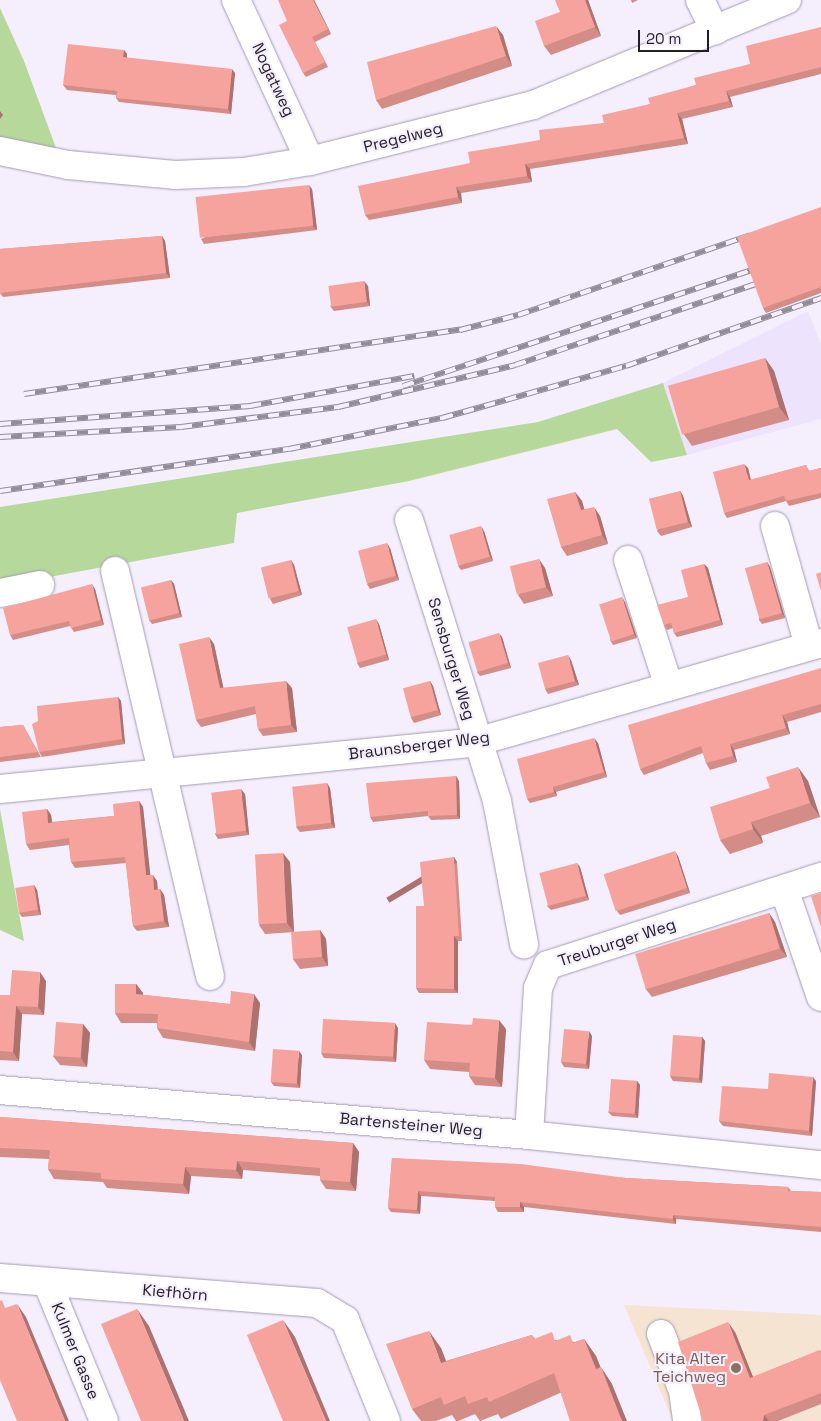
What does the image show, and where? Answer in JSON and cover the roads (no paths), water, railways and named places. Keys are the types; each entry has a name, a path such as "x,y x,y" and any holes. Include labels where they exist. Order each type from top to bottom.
{"street":[{"name":"Nogatweg","path":"236,0 310,161"},
{"path":"700,0 715,31"},
{"name":"Pregelweg","path":"0,151 68,164 175,175 244,172 310,161 533,105 787,0"},
{"name":"Sensburger Weg","path":"409,520 476,742 497,801 524,944"},
{"name":"Braunsberger Weg","path":"0,789 163,775 476,742 815,644 775,526"},
{"path":"628,560 669,687"},
{"path":"115,571 210,976"},
{"path":"0,593 40,585"},
{"name":"Treuburger Weg","path":"529,1135 538,988 548,965 821,877"},
{"path":"784,889 821,997"},
{"name":"Bartensteiner Weg","path":"0,1090 529,1135 821,1165"},
{"name":"Kiefhörn","path":"0,1278 316,1303 345,1320 386,1421"},
{"name":"Kulmer Gasse","path":"47,1282 104,1421"},
{"path":"661,1334 683,1391 687,1421"}],"railway":[{"path":"24,394 460,330 518,315 750,235"},
{"path":"403,386 763,266"},
{"path":"0,437 181,427 338,407 515,365 767,280"},
{"path":"0,491 289,449 442,418 626,366 821,298"},
{"path":"0,424 250,406 414,376"}],"place":[{"name":"Kita Alter Teichweg","path":"736,1368"}]}
